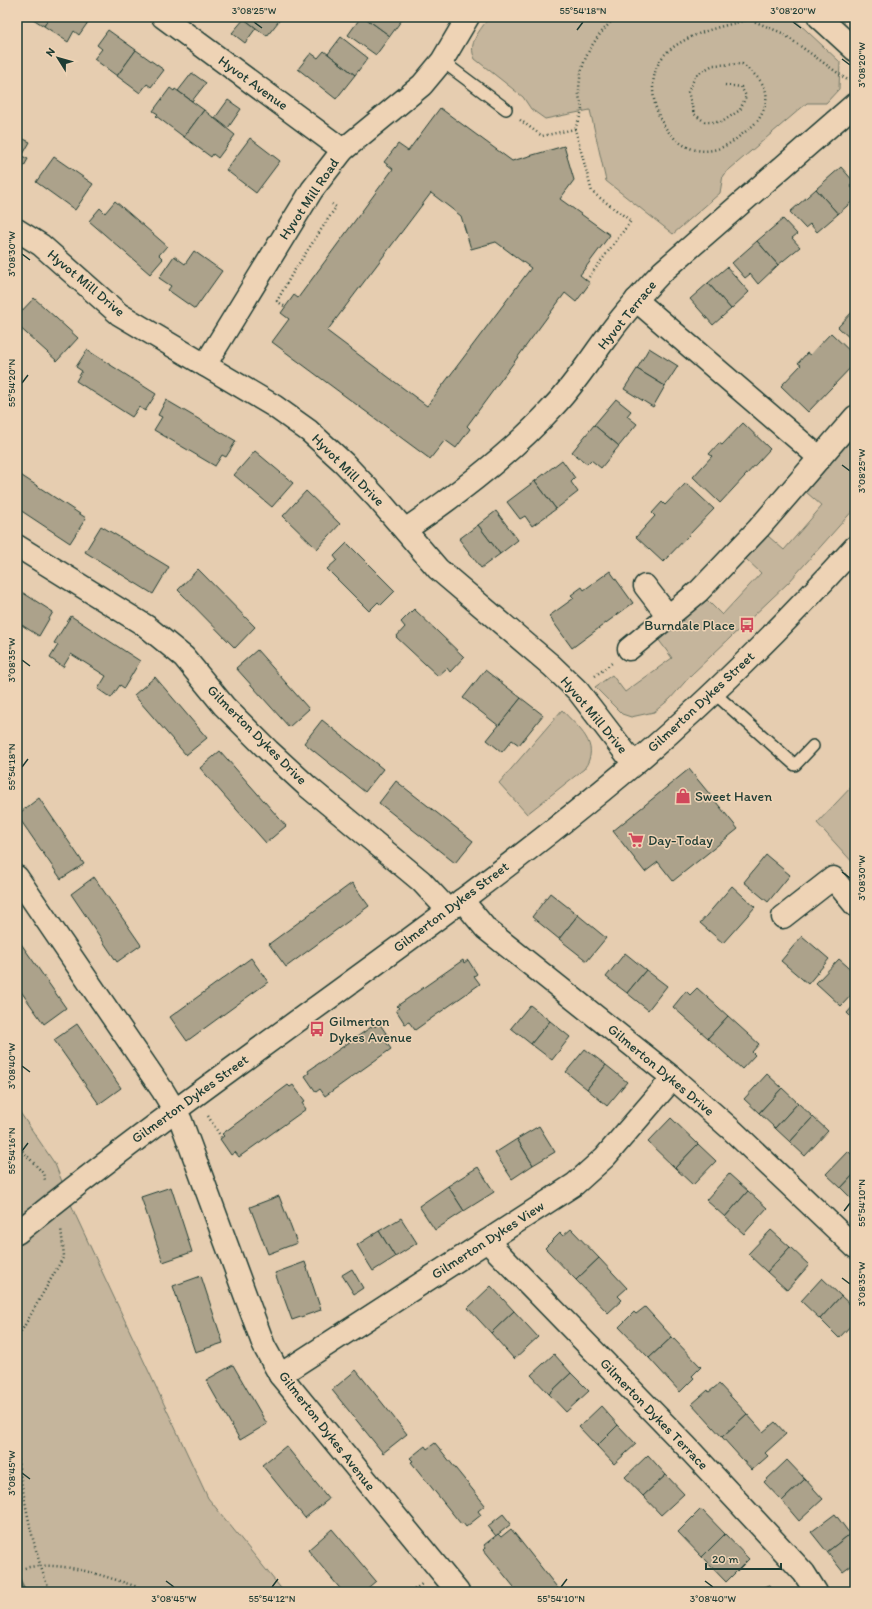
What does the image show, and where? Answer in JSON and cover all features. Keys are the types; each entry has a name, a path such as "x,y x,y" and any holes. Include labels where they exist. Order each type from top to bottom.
{"street":[{"name":"Hyvot Avenue","path":"163,17 343,150"},
{"name":"Hyvot Mill Road","path":"205,365 312,190 343,150 422,85 442,61 468,17"},
{"path":"819,17 855,50"},
{"name":"Hyvot Terrace","path":"405,530 430,514 505,454 531,431 578,378 636,300 662,272 855,104"},
{"name":"Hyvot Mill Drive","path":"17,230 41,245 119,314 274,406 309,431 349,468 438,569 552,666 578,691 634,764"},
{"path":"636,300 820,458"},
{"path":"629,649 699,591 759,528 855,417"},
{"name":"Gilmerton Dykes Drive","path":"17,546 146,626 184,657 224,706 307,786 421,881 486,929 619,1033 673,1078 733,1131 855,1247"},
{"name":"Gilmerton Dykes Street","path":"17,1233 175,1110 455,905 634,764 713,692 809,598 855,547"},
{"path":"645,586 668,616"},
{"name":"Gilmerton Dykes Avenue","path":"17,877 181,1121 264,1346 280,1375 458,1592"},
{"path":"783,917 833,878 855,905"},
{"name":"Gilmerton Dykes View","path":"280,1375 575,1184 591,1171 621,1140 673,1078"},
{"name":"Gilmerton Dykes Terrace","path":"487,1240 686,1446 804,1573 816,1592"}],"lane":[{"path":"442,61 506,109"},
{"path":"713,692 795,765 813,746"}],"path":[{"path":"589,277 631,221 592,192 575,129 582,110 578,91 581,69 588,51 600,32 616,17"},
{"path":"744,17 782,33 855,85"},
{"path":"725,85 741,87 746,96 740,110 722,122 705,122 694,114 688,92 696,75 712,65 742,64 762,81 767,101 760,120 733,143 712,151 693,150 675,140 660,120 653,93 656,67 671,49 701,31 751,19"},
{"path":"506,109 542,136 575,129"},
{"path":"578,691 629,649"},
{"path":"17,1145 43,1173 61,1227 64,1256 17,1339"},
{"path":"17,1456 25,1504 39,1565 50,1592"},
{"path":"17,1570 39,1565 76,1569 154,1592"}],"shaded area":[{"path":"489,17 792,17 840,62 839,89 826,103 807,103 723,175 720,193 673,234 606,181 590,110 545,119 531,109 523,97 475,59 473,53 474,42"},
{"path":"850,441 855,446 855,508 789,582 691,675 670,699 654,712 631,717 622,714 595,687 612,675 625,692 672,658 658,639 707,600 722,615 761,573 746,559 768,536 784,550 822,506 806,492"},
{"path":"562,710 586,737 589,744 589,760 584,769 527,814 499,783"},
{"path":"855,783 855,865 817,823"},
{"path":"17,1108 55,1164 75,1214 208,1498 284,1592 17,1592"}],"building":[{"path":"30,17 50,17 44,26"},
{"path":"50,17 91,18 79,35 74,31 68,42 44,26"},
{"path":"241,17 282,17 267,36"},
{"path":"361,17 364,17 390,36 376,55 348,35"},
{"path":"364,17 404,17 390,36"},
{"path":"244,19 256,28 245,43 232,33"},
{"path":"108,30 136,50 117,76 94,59 102,49 97,45"},
{"path":"341,37 368,58 355,75 328,54"},
{"path":"136,50 164,70 151,87 147,84 140,93 117,76"},
{"path":"324,51 355,75 336,99 298,69 311,53 318,58"},
{"path":"192,73 206,83 192,101 178,91"},
{"path":"170,88 174,91 175,89 204,110 184,137 156,116 158,114 153,111"},
{"path":"228,100 241,109 228,128 215,118"},
{"path":"440,108 512,161 564,146 574,180 560,199 610,235 580,275 590,283 576,302 565,293 467,426 470,429 456,448 445,440 430,459 272,342 289,319 281,313 294,295 298,298 393,169 384,162 398,144 408,151","holes":["431,193 461,216 471,249 496,242 531,268 427,406 327,331"]},
{"path":"204,110 235,135 218,158 213,154 211,157 184,137"},
{"path":"17,136 30,142 22,156 28,159 19,175 17,174"},
{"path":"250,138 280,161 256,193 226,170"},
{"path":"54,157 93,184 75,210 36,182"},
{"path":"841,167 854,182 850,186 855,191 855,199 838,214 816,189"},
{"path":"816,189 838,214 817,232 810,224 805,228 790,212"},
{"path":"115,201 167,246 159,255 163,259 150,274 89,221 100,208 105,213"},
{"path":"783,219 797,234 792,238 800,247 778,265 757,241"},
{"path":"757,241 778,265 758,284 750,274 745,278 732,263"},
{"path":"194,251 222,271 195,309 168,290 171,286 159,278 174,256 185,264"},
{"path":"727,267 749,292 731,309 708,283"},
{"path":"708,283 731,309 713,325 690,299"},
{"path":"34,298 78,338 57,361 17,325 17,316"},
{"path":"855,309 855,343 838,327"},
{"path":"831,333 855,356 855,363 808,412 781,386 801,365 798,363 807,353 810,355"},
{"path":"649,348 678,366 665,386 637,369"},
{"path":"87,350 156,394 145,411 139,407 132,417 76,381 82,371 76,367"},
{"path":"637,369 665,386 653,407 624,389"},
{"path":"616,399 631,411 627,416 637,424 619,446 594,425"},
{"path":"166,400 236,441 226,457 222,455 215,466 154,430 162,417 158,415"},
{"path":"743,423 770,449 720,503 693,477 712,456 709,454 719,443 722,445"},
{"path":"594,425 619,446 601,468 591,460 587,464 572,452"},
{"path":"255,451 293,483 272,507 234,475"},
{"path":"562,460 575,478 571,482 578,492 556,509 535,481"},
{"path":"19,474 86,518 70,543 17,508 17,477"},
{"path":"535,481 556,509 532,526 525,516 520,519 507,502"},
{"path":"686,483 714,509 663,562 636,537 655,516 652,513 662,502 665,505"},
{"path":"306,491 340,524 317,549 283,516"},
{"path":"496,511 518,540 500,554 478,525"},
{"path":"478,525 500,554 481,568 459,539"},
{"path":"101,526 169,567 153,594 85,552"},
{"path":"347,543 395,591 381,605 378,602 369,611 327,569 337,560 334,556"},
{"path":"198,569 255,627 235,648 178,590"},
{"path":"610,571 633,603 572,648 549,616 574,598 571,595 582,587 584,590"},
{"path":"17,589 53,612 39,636 17,622"},
{"path":"414,609 464,657 450,672 447,668 438,676 396,637 405,627 401,622"},
{"path":"71,616 140,661 124,688 120,685 111,698 98,689 106,676 71,654 63,667 50,658 58,645 54,643"},
{"path":"257,650 309,709 289,727 236,668"},
{"path":"485,670 521,698 499,726 463,698"},
{"path":"155,677 207,738 186,755 134,695"},
{"path":"521,698 543,715 519,745 512,740 502,752 487,740"},
{"path":"322,720 383,769 365,792 304,743"},
{"path":"220,751 286,826 266,843 200,768"},
{"path":"689,769 738,829 673,881 658,862 645,872 613,831"},
{"path":"396,781 473,841 455,863 379,803"},
{"path":"39,798 84,864 61,879 17,815"},
{"path":"766,855 790,875 768,902 744,882"},
{"path":"94,877 141,945 117,962 71,894"},
{"path":"352,883 369,906 286,967 269,944"},
{"path":"732,886 755,907 723,943 700,923"},
{"path":"550,893 578,915 559,939 532,917"},
{"path":"578,915 606,938 587,961 559,939"},
{"path":"802,936 829,959 808,984 781,961"},
{"path":"17,938 66,1008 44,1024 17,986"},
{"path":"625,953 646,970 627,993 606,977"},
{"path":"251,958 268,982 187,1041 170,1017"},
{"path":"839,959 855,973 855,991 841,1006 816,983"},
{"path":"463,960 464,963 468,960 477,974 474,976 480,984 415,1030 409,1022 405,1024 396,1010 399,1008 397,1006"},
{"path":"646,970 667,986 648,1010 627,993"},
{"path":"697,988 728,1016 708,1038 673,1007 686,991 690,995"},
{"path":"855,1004 855,1021 847,1013"},
{"path":"530,1005 550,1021 531,1044 511,1028"},
{"path":"728,1016 759,1044 752,1052 755,1055 742,1069 708,1038"},
{"path":"550,1021 570,1037 552,1060 531,1044"},
{"path":"379,1023 390,1039 386,1042 391,1049 325,1096 320,1089 316,1092 305,1076 309,1073 308,1071"},
{"path":"77,1024 121,1088 99,1104 54,1040"},
{"path":"585,1049 606,1065 587,1089 566,1072"},
{"path":"606,1065 627,1082 607,1106 587,1089"},
{"path":"767,1074 782,1088 759,1113 744,1099"},
{"path":"288,1085 290,1087 293,1085 305,1101 302,1103 306,1109 239,1157 235,1152 231,1155 220,1139 224,1136 222,1134"},
{"path":"782,1088 798,1103 775,1128 759,1113"},
{"path":"798,1103 813,1117 790,1142 775,1128"},
{"path":"813,1117 828,1131 805,1156 790,1142"},
{"path":"671,1118 698,1144 675,1168 648,1142"},
{"path":"539,1126 555,1152 533,1165 517,1139"},
{"path":"517,1139 533,1165 512,1179 495,1153"},
{"path":"698,1144 716,1161 693,1185 675,1168"},
{"path":"848,1151 855,1158 855,1173 841,1188 826,1174"},
{"path":"478,1167 494,1192 464,1211 448,1186"},
{"path":"855,1173 855,1202 841,1188"},
{"path":"729,1174 748,1191 725,1217 706,1200"},
{"path":"448,1186 464,1211 435,1230 419,1206"},
{"path":"171,1187 192,1252 163,1262 141,1197"},
{"path":"748,1191 767,1208 744,1234 725,1217"},
{"path":"279,1196 297,1243 268,1254 250,1207"},
{"path":"401,1218 417,1243 395,1257 379,1231"},
{"path":"571,1229 599,1258 576,1280 545,1248 560,1233 563,1236"},
{"path":"771,1230 790,1247 767,1272 748,1254"},
{"path":"379,1231 395,1257 373,1271 357,1245"},
{"path":"790,1247 809,1265 787,1290 767,1272"},
{"path":"599,1258 627,1288 618,1296 622,1300 608,1313 576,1280"},
{"path":"305,1262 321,1310 292,1320 275,1273"},
{"path":"352,1269 363,1288 354,1294 342,1275"},
{"path":"201,1276 223,1343 195,1352 173,1286"},
{"path":"822,1278 841,1296 820,1319 801,1301"},
{"path":"491,1286 514,1311 491,1333 468,1308"},
{"path":"841,1296 855,1309 855,1321 839,1338 820,1319"},
{"path":"645,1307 672,1337 649,1358 619,1327 634,1312 636,1314"},
{"path":"514,1311 538,1337 514,1359 491,1333"},
{"path":"672,1337 701,1367 692,1376 694,1378 680,1392 649,1358"},
{"path":"554,1354 571,1373 549,1394 531,1375"},
{"path":"233,1365 267,1424 240,1440 206,1380"},
{"path":"356,1370 407,1434 383,1453 332,1390"},
{"path":"571,1373 589,1391 566,1412 549,1394"},
{"path":"719,1384 747,1414 722,1437 692,1404 708,1390 709,1392"},
{"path":"601,1406 618,1425 597,1446 579,1427"},
{"path":"747,1414 763,1432 775,1422 786,1434 765,1453 768,1456 752,1470 722,1437"},
{"path":"618,1425 636,1444 614,1464 597,1446"},
{"path":"435,1443 485,1505 478,1511 481,1515 466,1527 463,1523 461,1524 411,1462 413,1461 410,1458 425,1446 427,1449"},
{"path":"286,1446 329,1499 305,1518 262,1465"},
{"path":"648,1455 666,1475 643,1496 625,1477"},
{"path":"787,1460 805,1479 782,1501 764,1482"},
{"path":"666,1475 684,1494 661,1515 643,1496"},
{"path":"805,1479 823,1499 799,1521 782,1501"},
{"path":"701,1509 725,1534 702,1557 678,1532"},
{"path":"503,1514 511,1524 496,1536 488,1526"},
{"path":"835,1514 850,1534 827,1552 811,1532"},
{"path":"332,1529 376,1581 363,1592 343,1592 308,1550"},
{"path":"511,1529 560,1591 559,1592 518,1592 484,1550 486,1548 484,1545 498,1534 501,1537"},
{"path":"725,1534 749,1559 726,1582 702,1557"},
{"path":"850,1534 855,1540 855,1563 843,1572 827,1552"},
{"path":"770,1585 772,1592 752,1592 755,1591"}],"waterway":[{"path":"17,1579 23,1592"}],"place":[{"name":"Burndale Place","path":"747,625"},
{"name":"Sweet Haven","path":"683,796"},
{"name":"Day-Today","path":"636,840"},
{"name":"Gilmerton Dykes Avenue","path":"317,1029"}]}
